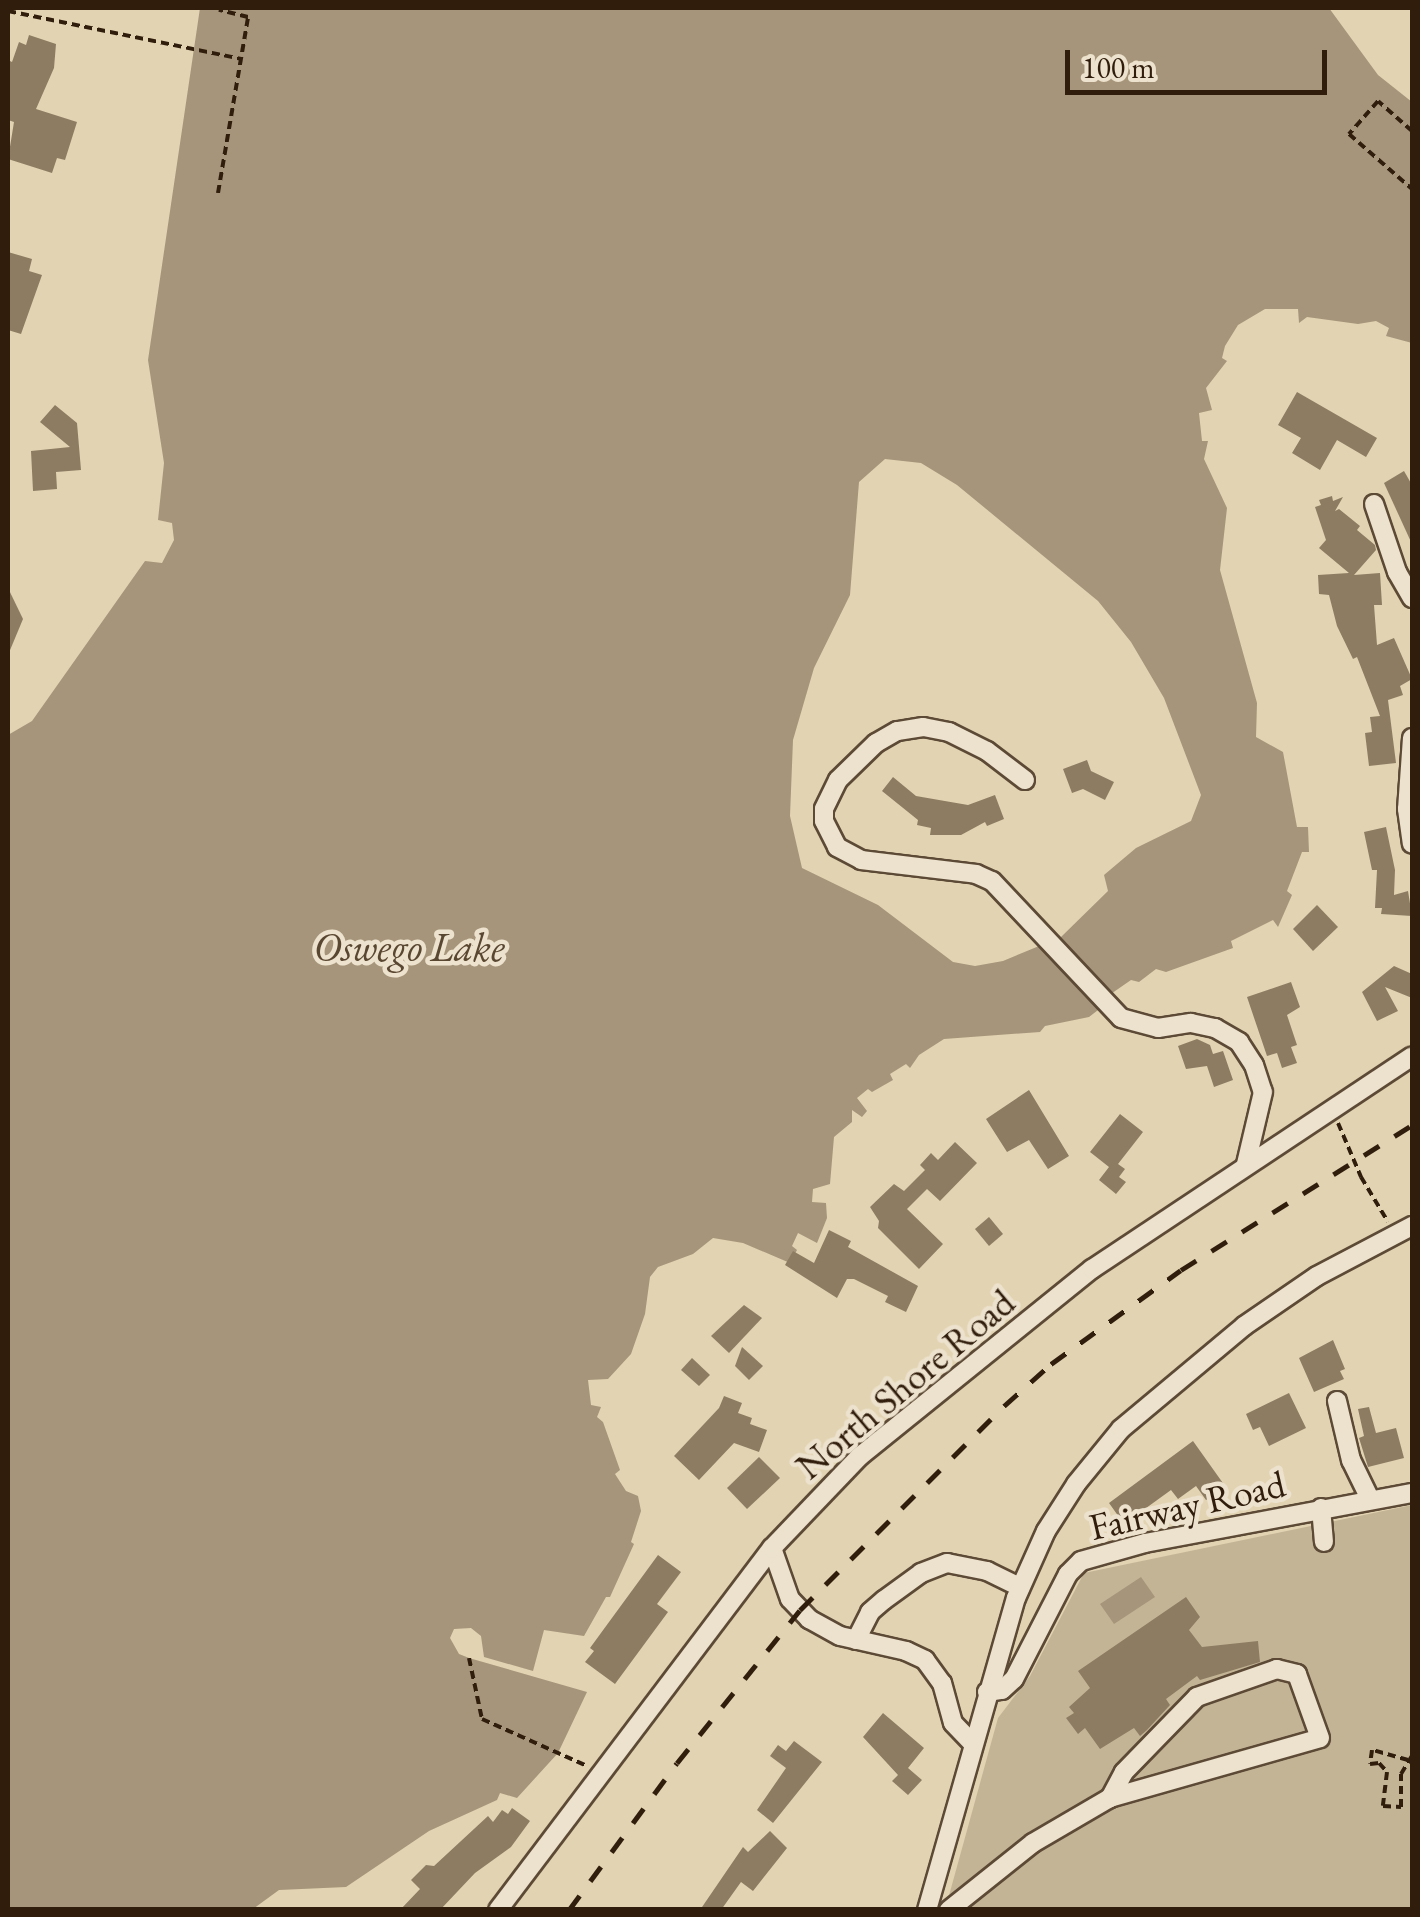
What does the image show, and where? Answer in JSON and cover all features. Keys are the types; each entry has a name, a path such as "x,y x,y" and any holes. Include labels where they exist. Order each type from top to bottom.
{"street":[{"path":"1374,504 1397,572 1412,598"},
{"path":"1025,780 988,751 949,732 923,728 897,731 876,744 838,780 824,809 824,822 836,847 861,860 976,874 992,881 1110,1005 1134,1024 1158,1028 1191,1023 1215,1028 1239,1042 1254,1065 1262,1092 1246,1164"},
{"path":"1412,738 1407,809 1412,844"},
{"name":"North Shore Road","path":"498,1910 772,1548 860,1456 1092,1269 1412,1056"},
{"path":"927,1910 1020,1587 1055,1515 1122,1430 1266,1310 1317,1276 1404,1230"},
{"path":"1337,1400 1351,1460 1370,1499"},
{"name":"Fairway Road","path":"987,1692 1002,1690 1014,1680 1068,1574 1081,1560 1144,1543 1412,1493"},
{"path":"1321,1508 1324,1542"},
{"path":"772,1548 790,1599 826,1631 906,1651 924,1660 942,1683 956,1729 972,1743"},
{"path":"856,1640 870,1612 884,1600 921,1573 947,1563 987,1571 1020,1587"},
{"path":"949,1910 1033,1844 1110,1798 1320,1738 1297,1674 1278,1669 1197,1697 1124,1772 1110,1798"}],"path":[{"path":"218,194 248,17 220,10"},
{"path":"8,12 241,59"},
{"path":"1412,131 1378,102 1350,134 1412,189"},
{"path":"1332,1109 1361,1177 1404,1230"},
{"path":"469,1658 482,1719 600,1772"},
{"path":"1372,1750 1410,1758 1400,1774 1401,1807 1383,1806 1387,1772 1379,1763 1370,1764 1372,1750"}],"shaded area":[{"path":"1412,1505 1412,1909 945,1910 998,1718 1030,1676 1084,1573"}],"water":[{"name":"Oswego Lake","path":"200,8 1329,8 1378,75 1412,102 1412,343 1386,336 1389,328 1376,321 1358,324 1307,317 1299,323 1298,309 1265,309 1238,325 1225,346 1222,358 1227,361 1206,388 1212,410 1199,413 1202,441 1208,441 1204,459 1227,508 1220,570 1257,703 1256,737 1283,752 1297,827 1308,827 1309,852 1302,852 1287,891 1292,895 1278,927 1273,920 1231,941 1233,948 1166,972 1156,969 1139,982 1131,980 1105,998 1102,1007 1089,1017 1045,1026 1040,1032 944,1039 919,1055 910,1068 906,1064 890,1074 893,1080 872,1092 868,1089 857,1098 867,1111 862,1117 852,1110 852,1122 834,1137 830,1184 813,1189 812,1202 826,1203 827,1218 817,1243 798,1233 792,1246 797,1250 790,1263 743,1243 713,1238 693,1254 658,1267 650,1277 645,1314 631,1354 608,1379 588,1380 591,1405 601,1407 597,1417 603,1422 620,1470 615,1474 626,1491 638,1496 641,1511 631,1542 634,1544 610,1597 606,1597 584,1636 544,1630 533,1671 484,1657 481,1636 471,1628 454,1629 450,1638 459,1654 469,1658 587,1692 558,1753 517,1798 500,1793 497,1800 429,1831 346,1887 279,1890 253,1909 8,1909 8,735 32,721 145,561 162,563 174,540 172,523 158,520 164,463 148,360","holes":["885,459 921,463 957,485 1098,601 1131,642 1164,698 1201,795 1191,821 1136,848 1104,875 1108,891 1061,937 1003,961 975,966 953,962 878,905 802,868 790,816 793,740 814,668 850,595 859,482"]},
{"path":"1141,1577 1155,1597 1114,1624 1100,1604"}],"building":[{"path":"29,35 56,44 54,68 36,109 77,122 65,160 57,158 52,173 8,159 14,122 8,120 8,60 12,62 19,42 26,45"},
{"path":"8,252 32,259 29,271 42,275 21,334 8,330"},
{"path":"1297,392 1377,438 1366,457 1337,440 1320,470 1292,453 1301,438 1278,425"},
{"path":"55,405 77,423 81,470 56,472 57,489 33,491 31,451 70,447 40,422"},
{"path":"1404,471 1412,485 1412,544 1384,483"},
{"path":"1332,496 1333,501 1343,497 1335,511 1339,509 1360,526 1357,530 1375,545 1376,550 1354,575 1380,573 1382,605 1374,605 1377,645 1394,638 1412,679 1400,686 1403,695 1388,700 1396,763 1369,766 1365,733 1372,732 1370,717 1380,716 1357,657 1353,659 1337,626 1329,595 1319,594 1318,575 1349,573 1319,548 1326,540 1315,507 1321,505 1319,500"},
{"path":"8,588 23,619 8,655"},
{"path":"1087,760 1091,771 1114,782 1105,800 1083,789 1072,793 1063,769"},
{"path":"893,777 916,796 968,805 995,795 1004,819 987,826 985,822 961,835 930,835 931,828 917,825 918,820 882,791"},
{"path":"1386,827 1395,870 1394,895 1408,891 1412,916 1381,914 1382,908 1375,908 1377,870 1372,870 1364,832"},
{"path":"1317,905 1338,927 1313,951 1293,929"},
{"path":"1394,966 1412,974 1412,998 1385,987 1398,1011 1377,1021 1362,992"},
{"path":"1291,982 1300,1007 1287,1015 1297,1045 1291,1047 1297,1063 1282,1068 1277,1053 1267,1056 1247,997"},
{"path":"1197,1039 1210,1045 1213,1054 1223,1051 1233,1080 1214,1087 1207,1066 1186,1069 1178,1046"},
{"path":"1029,1090 1069,1156 1048,1169 1029,1140 1007,1152 986,1119"},
{"path":"1120,1114 1143,1132 1118,1164 1125,1169 1119,1177 1126,1182 1116,1194 1099,1180 1109,1167 1090,1152"},
{"path":"955,1142 977,1163 940,1201 927,1189 907,1209 943,1244 919,1269 878,1228 879,1221 870,1207 894,1184 904,1191 925,1170 920,1165 931,1153 938,1160"},
{"path":"989,1217 1003,1234 989,1246 975,1229"},
{"path":"829,1230 851,1241 848,1247 918,1286 906,1312 885,1302 888,1296 854,1279 847,1279 837,1298 785,1265 793,1251 814,1263"},
{"path":"744,1305 762,1318 729,1353 711,1336"},
{"path":"1333,1340 1345,1369 1340,1371 1344,1379 1314,1392 1299,1358"},
{"path":"742,1347 763,1366 749,1380 735,1366"},
{"path":"692,1358 710,1375 699,1386 681,1370"},
{"path":"1289,1393 1306,1428 1269,1446 1260,1427 1253,1430 1246,1414"},
{"path":"724,1396 742,1403 738,1413 752,1418 750,1424 767,1430 759,1452 734,1443 699,1480 674,1456 719,1408"},
{"path":"1369,1407 1376,1433 1396,1428 1404,1458 1368,1467 1359,1438 1364,1436 1358,1409"},
{"path":"1193,1441 1225,1486 1206,1500 1196,1486 1178,1499 1171,1490 1124,1524 1109,1503"},
{"path":"759,1457 780,1478 747,1509 727,1488"},
{"path":"658,1555 681,1572 657,1604 668,1612 615,1684 585,1662 594,1651 590,1648"},
{"path":"1186,1597 1200,1617 1189,1630 1202,1647 1258,1641 1260,1662 1200,1680 1197,1676 1166,1699 1170,1705 1140,1736 1134,1728 1100,1749 1085,1728 1078,1734 1066,1718 1074,1713 1069,1707 1090,1688 1078,1671"},
{"path":"883,1713 924,1748 908,1768 922,1780 908,1795 892,1781 898,1775 863,1737"},
{"path":"794,1741 822,1762 773,1823 757,1810 786,1768 770,1756 778,1745 786,1751"},
{"path":"512,1808 530,1821 511,1847 475,1873 440,1910 400,1910 420,1889 411,1880 426,1865 434,1866 488,1816 493,1822 502,1810 508,1814"},
{"path":"770,1831 787,1848 753,1891 741,1882 721,1910 700,1910 743,1847 748,1852"}],"railway":[{"path":"569,1910 677,1763 800,1610 1004,1406 1051,1364 1181,1270 1412,1125"}]}
